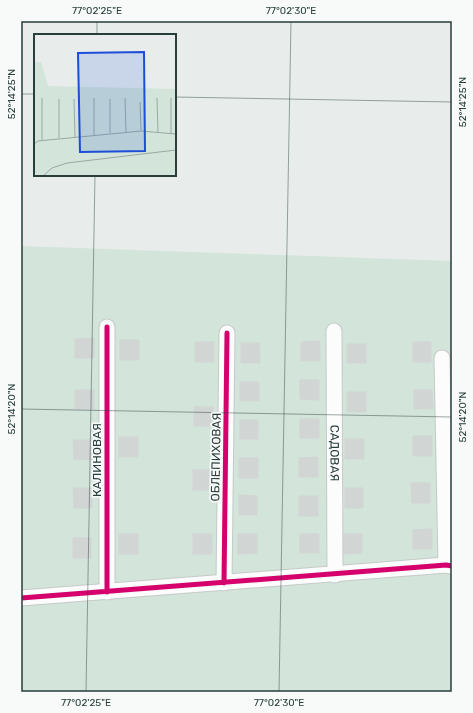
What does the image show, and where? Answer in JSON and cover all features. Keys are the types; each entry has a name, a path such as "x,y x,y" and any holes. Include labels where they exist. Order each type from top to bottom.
{"street":[{"name":"КАЛИНОВАЯ","path":"107,327 107,592"},
{"name":"САДОВАЯ","path":"334,331 334,575"},
{"name":"ОБЛЕПИХОВАЯ","path":"224,583 227,333"},
{"path":"21,598 449,566 442,358"}],"green space":[{"path":"21,246 452,261 452,692 21,692"}],"building":[{"path":"94,338 94,358 75,358 75,339"},
{"path":"120,340 139,340 139,360 120,360"},
{"path":"320,341 320,361 301,361 301,342"},
{"path":"195,342 214,342 214,362 195,362"},
{"path":"413,342 431,342 431,362 413,362"},
{"path":"241,343 259,343 260,363 241,363"},
{"path":"347,344 366,344 366,363 347,363"},
{"path":"300,380 319,380 319,400 300,399"},
{"path":"240,382 259,382 259,401 240,401"},
{"path":"75,390 94,390 94,409 75,409"},
{"path":"414,390 432,390 433,409 414,409"},
{"path":"347,392 366,392 366,412 347,412"},
{"path":"194,407 213,407 213,426 194,426"},
{"path":"300,419 319,419 319,438 300,438"},
{"path":"240,420 258,420 258,439 240,439"},
{"path":"413,436 432,436 432,456 413,456"},
{"path":"119,437 138,437 138,457 119,457"},
{"path":"345,439 364,439 364,459 345,459"},
{"path":"73,440 92,440 92,460 74,459"},
{"path":"318,457 318,477 299,477 299,458"},
{"path":"239,458 258,458 258,478 239,478"},
{"path":"193,470 212,470 212,490 193,490"},
{"path":"411,483 430,483 430,503 412,503"},
{"path":"73,488 92,488 92,508 74,508"},
{"path":"345,488 363,488 363,508 345,508"},
{"path":"239,495 257,496 257,515 239,515"},
{"path":"299,496 318,496 318,516 299,516"},
{"path":"432,529 432,549 413,549 413,530"},
{"path":"119,534 138,534 138,554 119,554"},
{"path":"193,534 212,534 212,554 193,554"},
{"path":"238,534 257,534 257,553 238,554"},
{"path":"300,534 319,534 319,553 300,553"},
{"path":"343,534 362,534 362,553 343,554"},
{"path":"73,538 91,538 91,558 73,558"}],"cycle path":[{"path":"107,327 107,592"},
{"path":"224,583 227,333"},
{"path":"21,598 446,565 452,566"}]}
